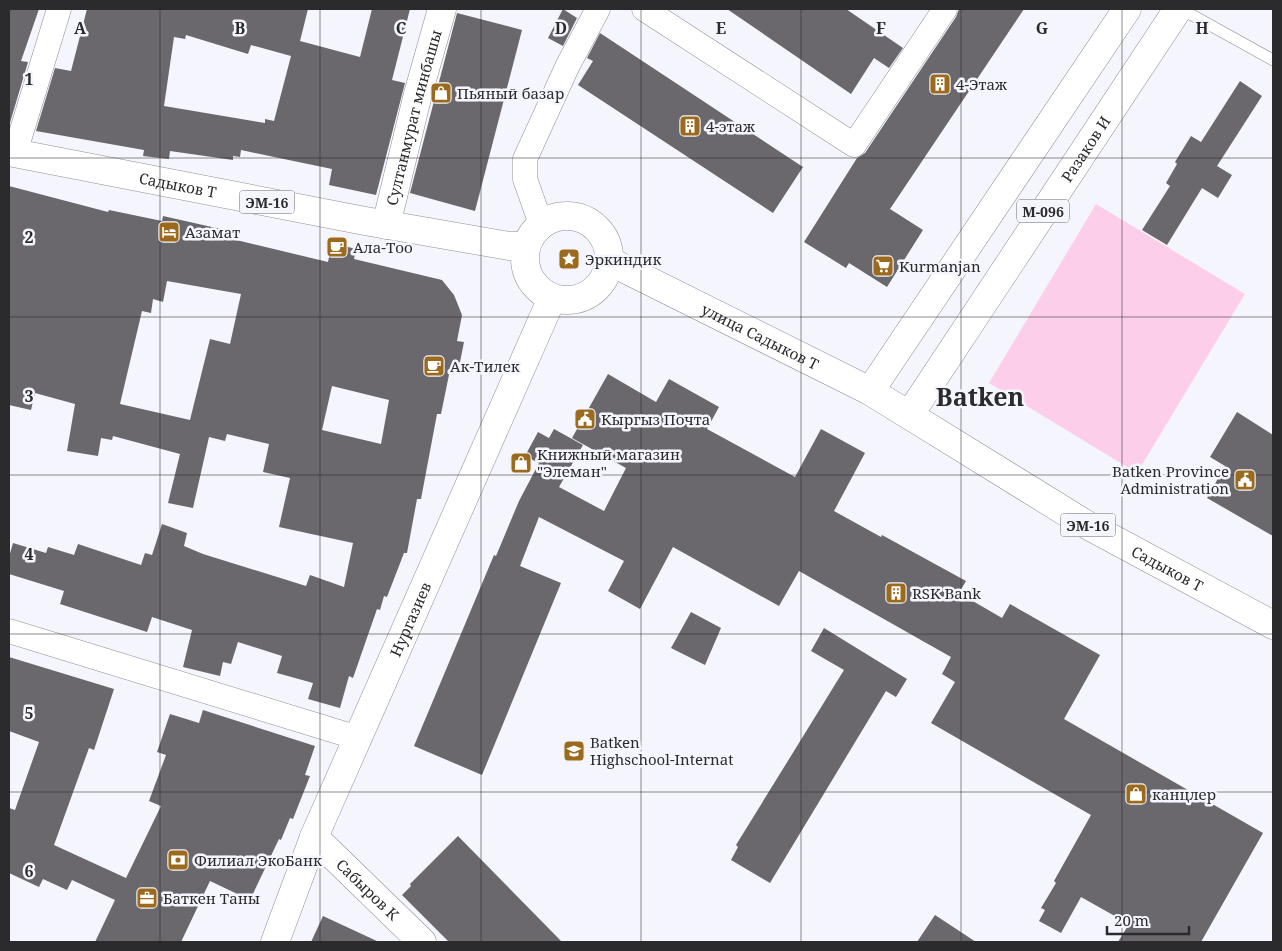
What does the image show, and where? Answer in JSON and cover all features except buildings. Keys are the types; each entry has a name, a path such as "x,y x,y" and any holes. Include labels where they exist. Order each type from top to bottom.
{"main road":[{"name":"Султанмурат минбашы","path":"386,225 418,94 442,9"},
{"name":"М-096","path":"870,391 1127,9"},
{"name":"Разаков И","path":"910,414 1048,203 1180,9"},
{"name":"Садыков Т","path":"12,152 386,225 509,246 526,246"},
{"path":"567,215 581,218 593,224 602,234 608,247 609,261 606,274 599,286 588,294 576,299 552,298 532,281 524,258 526,246 532,234 541,224 553,217 567,215"},
{"name":"улица Садыков Т","path":"609,261 870,391 910,414"},
{"name":"Нургазиев","path":"275,942 314,837 552,298"},
{"name":"Садыков Т","path":"910,414 1087,525 1273,624"},
{"name":"Сабыров К","path":"314,837 422,942"}],"street":[{"path":"12,152 58,9"},
{"path":"541,224 525,179 525,159 568,65 598,9"},
{"path":"644,9 854,145 945,9"},
{"path":"9,632 358,738"}],"lane":[{"path":"1180,9 1273,60"}],"shaded area":[{"path":"1096,204 1245,294 1137,473 989,383"}],"place":[{"name":"4-Этаж","path":"940,84"},
{"name":"Пьяный базар","path":"441,93"},
{"name":"4-этаж","path":"690,126"},
{"name":"Азамат","path":"169,232"},
{"name":"Ала-Тоо","path":"337,247"},
{"name":"Эркиндик","path":"569,259"},
{"name":"Kurmanjan","path":"883,266"},
{"name":"Ак-Тилек","path":"434,366"},
{"name":"Кыргыз Почта","path":"585,419"},
{"name":"Книжный магазин \"Элеман\"","path":"521,463"},
{"name":"Batken Province Administration","path":"1245,480"},
{"name":"RSK Bank","path":"896,593"},
{"name":"Batken Highschool-Internat","path":"574,751"},
{"name":"канцлер","path":"1136,794"},
{"name":"Филиал ЭкоБанк","path":"178,860"},
{"name":"Баткен Таны","path":"147,898"}],"district":[{"name":"Batken","path":"980,396"}]}
